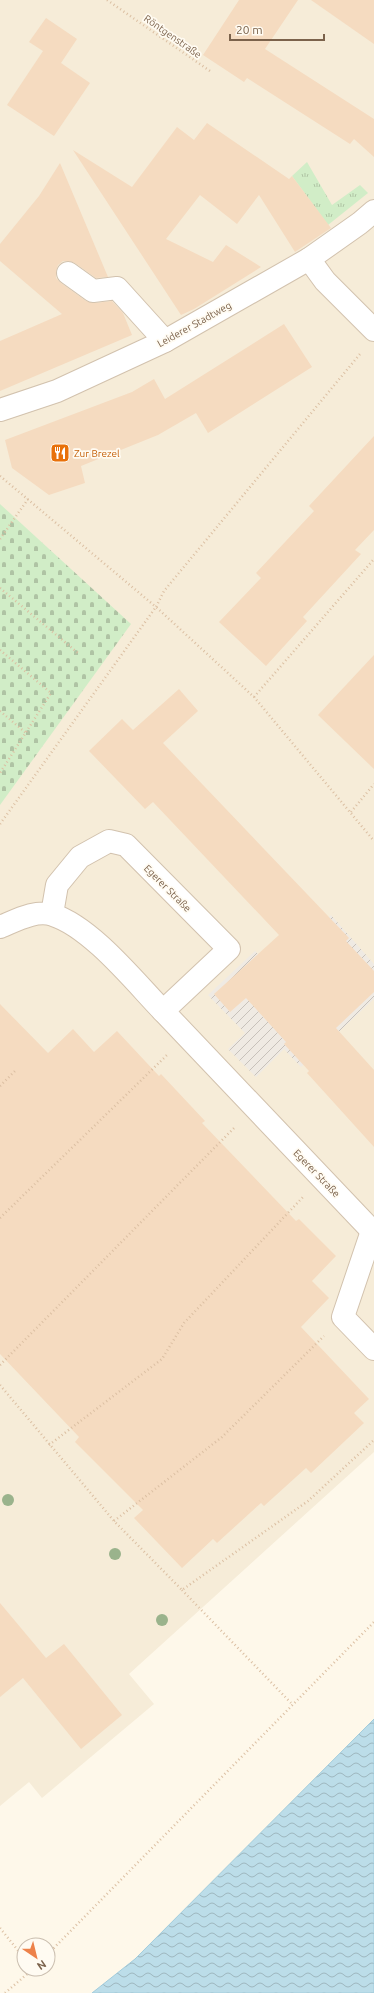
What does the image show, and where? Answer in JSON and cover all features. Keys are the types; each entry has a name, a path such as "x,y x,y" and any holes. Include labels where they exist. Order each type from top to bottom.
{"street":[{"name":"Leiderer Stadtweg","path":"0,410 57,391 165,341 309,259 360,223 374,211"},
{"path":"309,259 324,281 370,339"},
{"path":"68,273 93,291 116,288 165,341"},
{"name":"Egerer Straße","path":"163,1011 228,949 126,845 109,841 80,857 57,885 52,914 80,929 114,960 373,1232 343,1317"},
{"path":"0,927 30,915 52,914"},
{"path":"343,1317 374,1349"}],"path":[{"name":"Röntgenstraße","path":"107,0 210,71"},
{"path":"0,824 156,607 164,591 370,339"},
{"path":"0,476 156,607 254,697 374,841"},
{"path":"0,539 28,499"},
{"path":"254,697 374,559"},
{"path":"0,588 78,653"},
{"path":"0,650 51,693 0,773"},
{"path":"0,711 26,733"},
{"path":"0,764 4,767"},
{"path":"351,812 374,784"},
{"path":"0,1218 186,1036"},
{"path":"0,1086 16,1070"},
{"path":"0,1365 254,1107"},
{"path":"49,1445 162,1359 184,1323 321,1177"},
{"path":"114,1521 222,1437 343,1317"},
{"path":"0,1385 114,1521 292,1704"},
{"path":"182,1590 308,1501 374,1440"},
{"path":"56,1946 374,1622"},
{"path":"0,1928 16,1948"},
{"path":"4,1993 23,1977"}],"shaded area":[{"path":"0,0 374,0 374,1452 129,1674 154,1704 42,1798 29,1782 0,1806"},
{"path":"331,915 374,964 374,999 301,1067 284,1049 256,1077 228,1049 245,1033 208,995 255,951 272,968"}],"green space":[{"path":"307,162 332,205 360,185 368,193 328,225 292,176"},
{"path":"0,504 131,624 0,805"}],"water":[{"path":"374,1719 374,1993 92,1993 135,1959"}],"building":[{"path":"239,0 298,0 265,49 374,119 374,157 354,139 350,144 247,78 244,82 203,55"},
{"path":"311,0 374,0 374,44"},
{"path":"46,18 77,39 61,63 90,83 54,136 7,105 43,51 29,42"},
{"path":"207,123 289,179 292,176 331,228 295,252 259,195 237,224 200,195 166,239 213,262 226,245 261,267 194,309 181,315 73,150 132,187 177,127 194,140"},
{"path":"60,163 108,277 96,278 75,263 63,261 58,265 56,278 86,301 95,303 112,301 123,313 132,335 0,391 0,341 62,314 0,261 0,244 39,196"},
{"path":"284,324 312,367 208,433 196,413 158,435 81,466 85,483 49,495 12,468 5,440 132,392 154,379 165,399"},
{"path":"374,436 374,530 355,550 361,554 303,617 307,621 266,666 219,622 261,578 256,573 314,511 309,506"},
{"path":"374,655 374,769 318,715"},
{"path":"179,689 198,711 163,743 349,938 346,941 374,971 374,992 336,1028 374,1070 374,1147 307,1073 309,1071 284,1044 286,1042 246,998 230,1012 214,994 279,935 153,802 145,809 89,751 122,719 133,730"},
{"path":"0,1004 48,1053 73,1029 94,1052 117,1031 159,1076 161,1074 205,1121 202,1123 296,1221 299,1219 336,1256 312,1281 329,1298 301,1327 369,1399 354,1413 364,1423 311,1473 306,1468 264,1506 261,1503 217,1543 213,1539 182,1568 134,1518 143,1510 75,1442 79,1437 0,1354"},
{"path":"0,1603 46,1658 64,1644 122,1715 81,1749 23,1678 0,1697"}],"place":[{"name":"Zur Brezel","path":"60,453"}]}
